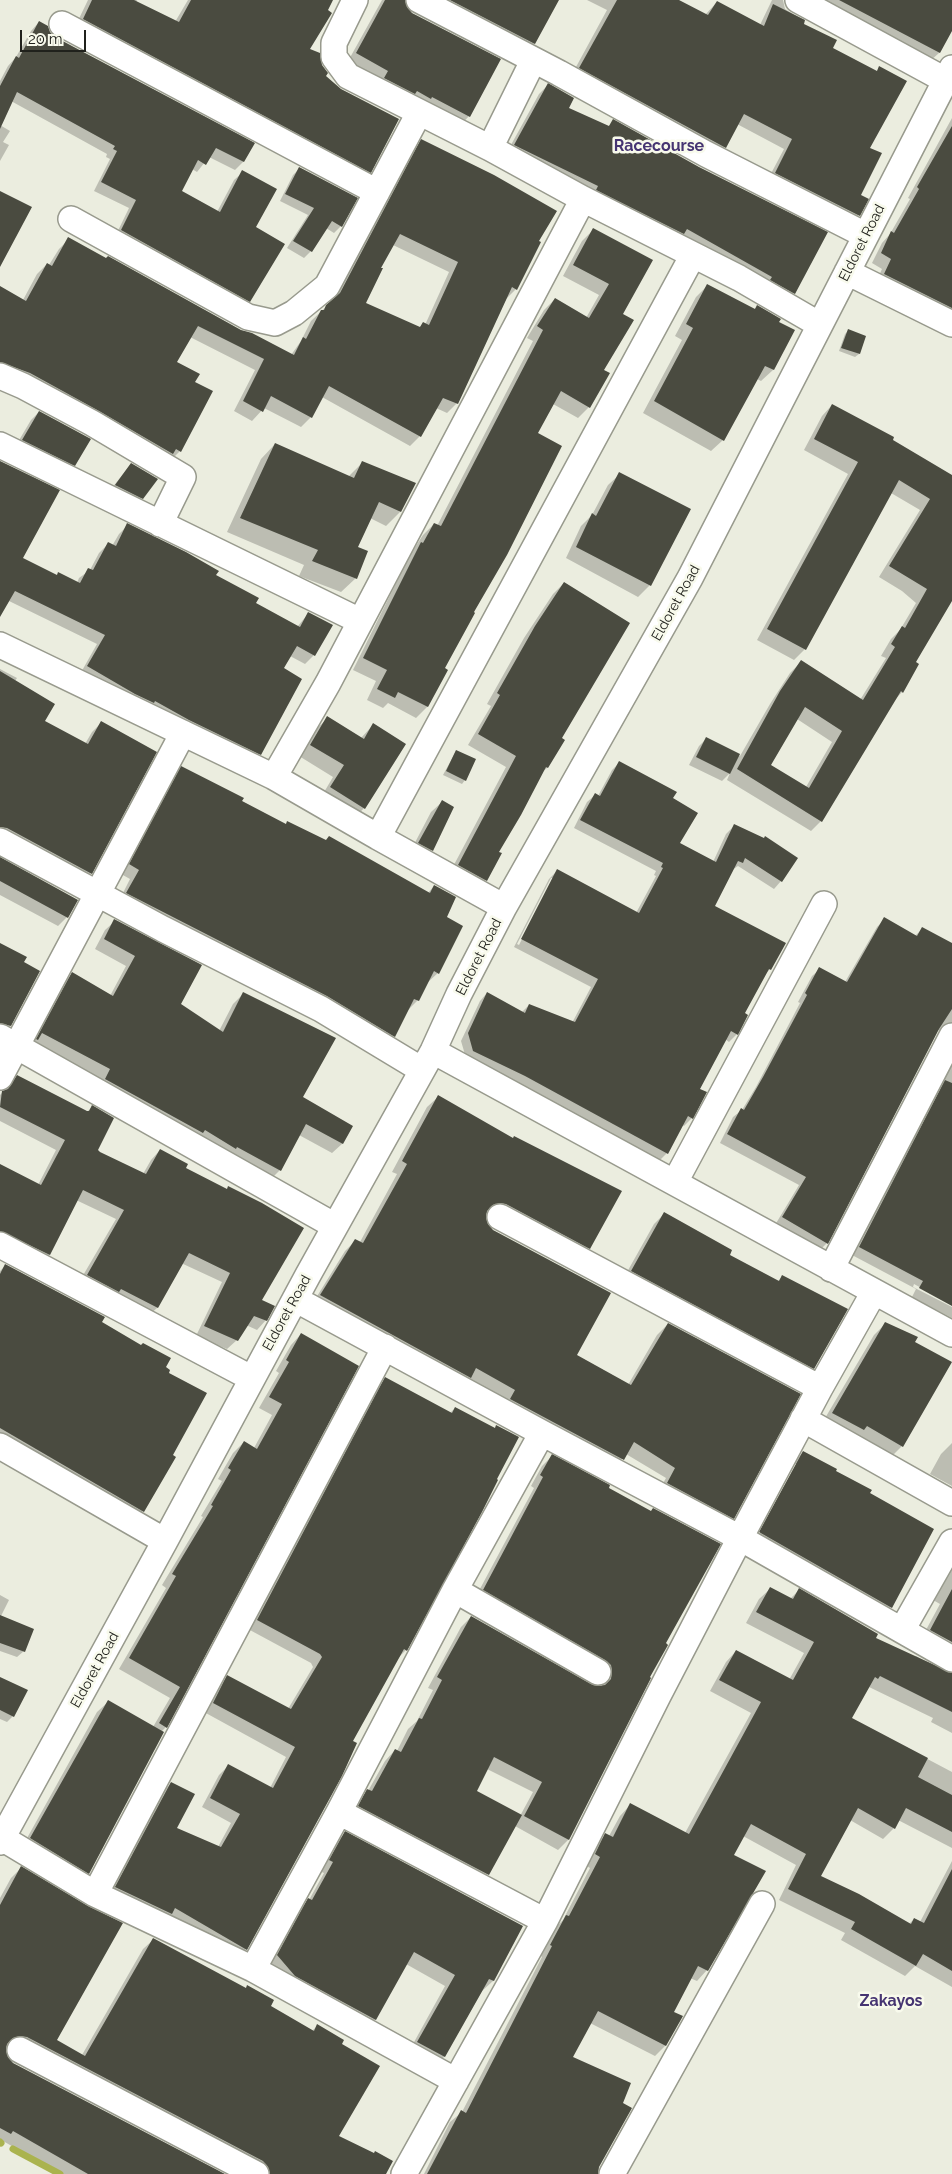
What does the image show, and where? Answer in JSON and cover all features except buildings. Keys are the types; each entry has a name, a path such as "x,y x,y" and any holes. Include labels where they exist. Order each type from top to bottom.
{"street":[{"path":"355,0 334,43 334,57 348,76 738,278 820,325"},
{"path":"419,0 559,73 706,154 866,235"},
{"path":"798,0 949,74"},
{"path":"62,24 377,192"},
{"path":"490,148 534,61"},
{"name":"Eldoret Road","path":"1,1840 166,1541 251,1378 427,1060 504,907 690,578 949,74"},
{"path":"71,219 248,317 275,323 294,313 327,286 418,113"},
{"path":"274,776 328,683 583,199"},
{"path":"378,837 693,255"},
{"path":"847,272 952,324"},
{"path":"0,376 23,386 92,423 183,477 160,524"},
{"path":"0,445 360,621"},
{"path":"0,645 274,776 378,837 504,907"},
{"path":"0,1078 9,1042 96,894 183,733"},
{"path":"0,841 96,894 321,1009 675,1182 952,1334"},
{"path":"675,1182 824,904"},
{"path":"831,1269 952,1036"},
{"path":"9,1042 336,1226"},
{"path":"500,1217 820,1388"},
{"path":"0,1245 251,1378"},
{"path":"404,2174 546,1921 658,1696 740,1538 874,1292"},
{"path":"296,1299 740,1538 952,1659"},
{"path":"95,1894 385,1347"},
{"path":"804,1419 952,1503"},
{"path":"253,1969 339,1812 455,1590 542,1433"},
{"path":"0,1446 166,1541"},
{"path":"902,1630 952,1542"},
{"path":"455,1590 598,1672"},
{"path":"339,1812 546,1921"},
{"path":"1,1840 95,1894 253,1969 456,2081"},
{"path":"612,2174 762,1904"},
{"path":"20,2050 256,2174"}],"waterway":[{"path":"13,2149 60,2174"}],"district":[{"name":"Racecourse","path":"659,146"},
{"name":"Zakayos","path":"891,2001"}]}
